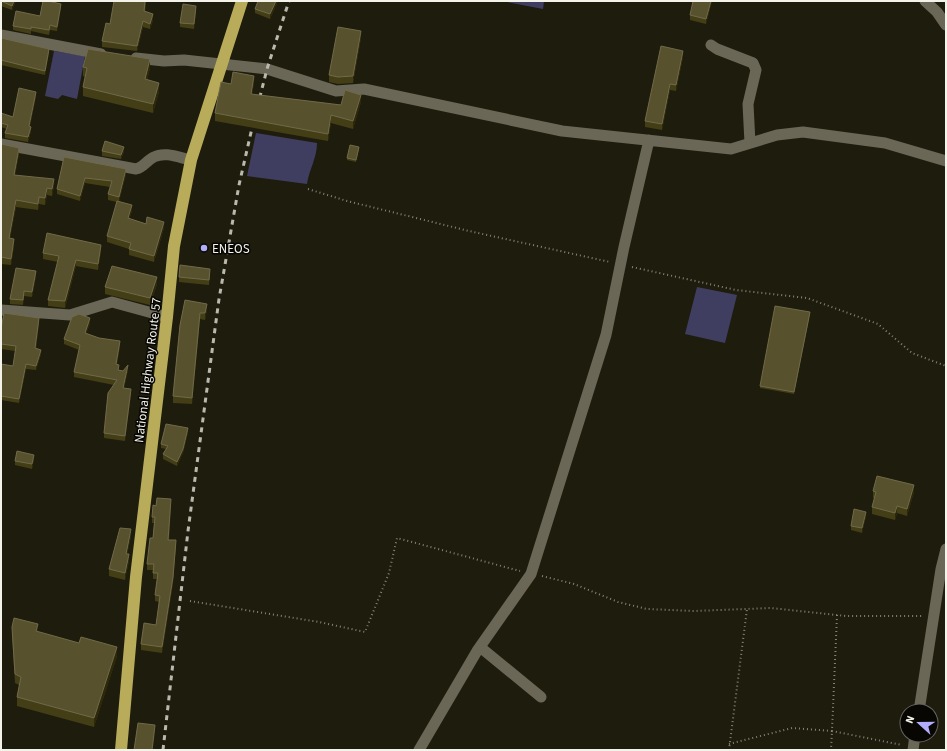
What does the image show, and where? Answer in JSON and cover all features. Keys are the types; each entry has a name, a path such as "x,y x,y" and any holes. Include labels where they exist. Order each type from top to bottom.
{"highway":[{"name":"National Highway Route 57","path":"121,750 136,577 168,317 174,246 191,160 220,64 242,1"}],"street":[{"path":"925,1 937,12 946,24"},
{"path":"1,35 118,57 164,61 184,60 267,68 336,92 364,90 562,131 730,149 777,135 803,132 886,144 946,161"},
{"path":"711,45 717,49 753,63 756,70 748,104 750,143"},
{"path":"419,750 480,647 532,574 606,335 620,264 649,140"},
{"path":"1,144 136,170 142,168 154,157 164,154 191,160"},
{"path":"1,310 70,315 112,302 168,317"},
{"path":"920,703 941,570 946,550"},
{"path":"480,647 541,698"}],"path":[{"path":"308,189 347,201 469,231 736,290 807,298 878,324 912,354 946,366"},
{"path":"190,601 319,622 365,632 389,573 397,538 574,584 618,602 647,609 694,611 771,608 837,615 935,616"},
{"path":"729,750 748,609"},
{"path":"831,750 837,615"},
{"path":"729,744 792,728 832,731 913,749"}],"shaded area":[{"path":"502,1 544,1 543,9"},
{"path":"54,51 85,56 77,99 62,95 58,99 45,96"},
{"path":"256,133 317,143 316,154 307,184 247,176"},
{"path":"697,287 737,295 725,343 685,334"}],"building":[{"path":"1,1 14,1 12,6"},
{"path":"43,1 61,4 57,27 50,25 49,30 13,26 16,11 40,16"},
{"path":"114,1 145,1 144,11 153,14 150,24 143,21 137,46 102,41 106,23 110,24"},
{"path":"258,1 276,1 270,14 255,9"},
{"path":"693,1 711,1 706,19 690,15"},
{"path":"183,4 196,6 194,24 180,23"},
{"path":"338,27 361,31 353,76 338,77 329,75"},
{"path":"1,38 49,49 45,71 1,60"},
{"path":"661,46 683,51 676,85 670,84 662,124 645,121"},
{"path":"88,49 150,59 145,79 159,83 153,104 83,87 87,68 83,67"},
{"path":"233,72 254,76 251,94 341,105 345,90 361,95 353,121 331,115 328,134 215,113 221,82 231,84"},
{"path":"19,88 36,92 29,126 31,127 28,137 5,133 8,125 1,123 1,113 13,117"},
{"path":"105,141 124,147 121,155 102,151"},
{"path":"1,144 19,148 14,175 54,179 52,189 47,188 45,198 39,197 38,204 16,200 9,238 14,239 11,259 1,257"},
{"path":"350,145 359,147 356,160 347,158"},
{"path":"64,157 126,169 119,197 108,194 112,181 85,178 80,196 57,189"},
{"path":"117,201 132,205 128,218 146,224 147,217 164,222 154,256 129,249 131,243 107,236"},
{"path":"47,233 101,245 98,264 76,260 65,301 48,300 59,256 43,253"},
{"path":"180,265 210,269 209,280 179,277"},
{"path":"112,266 157,277 150,298 105,287"},
{"path":"16,268 36,271 32,292 24,291 23,300 10,299"},
{"path":"185,300 207,304 205,313 200,313 192,398 173,396 180,325"},
{"path":"775,306 810,312 794,392 760,386"},
{"path":"4,313 39,318 35,348 41,350 36,366 26,364 19,399 1,396 1,364 13,366 16,346 1,344 1,329"},
{"path":"79,314 90,318 85,333 99,338 120,341 116,364 119,365 118,370 123,371 128,365 123,388 131,389 125,436 104,433 108,393 117,380 74,372 80,345 64,339 72,317"},
{"path":"166,424 188,428 183,449 177,462 163,454 168,446 161,444"},
{"path":"17,451 34,455 32,464 15,461"},
{"path":"877,476 914,485 907,509 897,506 895,513 872,507 876,492 873,491"},
{"path":"157,498 171,499 168,540 176,540 173,577 162,647 141,644 144,623 156,625 160,596 155,595 158,573 153,573 154,564 147,564 150,538 153,538 155,517 152,517 153,505 156,506"},
{"path":"854,509 866,512 862,528 851,526"},
{"path":"120,528 131,529 126,554 129,554 125,573 109,569"},
{"path":"14,618 38,624 36,631 79,643 81,637 117,647 94,718 17,697 21,677 15,674 12,627"},
{"path":"138,723 155,725 152,750 134,750"}],"railway":[{"path":"163,750 188,531 219,299 239,185 252,128 267,69 289,1"}],"place":[{"name":"ENEOS","path":"204,248"}]}
